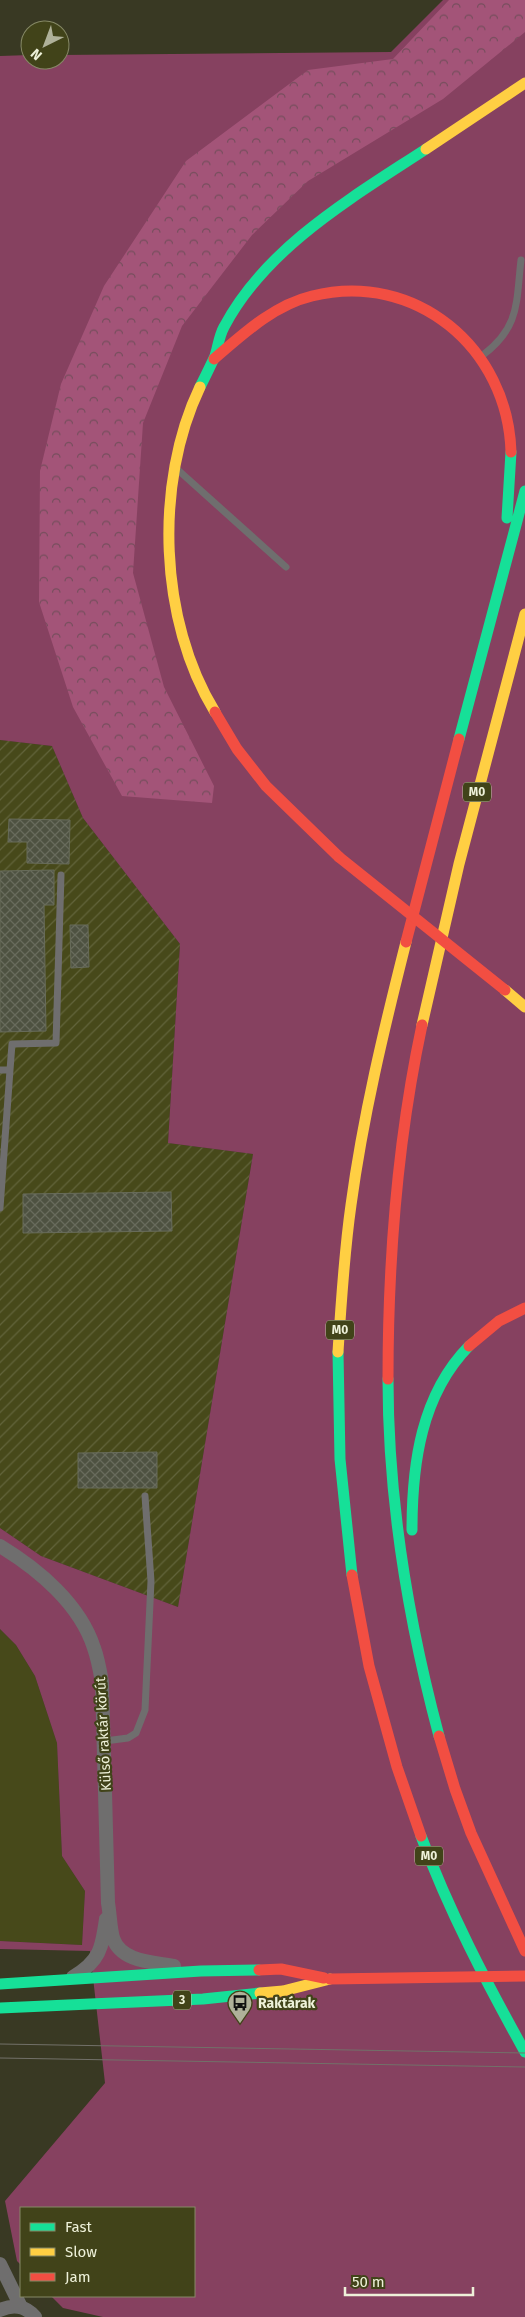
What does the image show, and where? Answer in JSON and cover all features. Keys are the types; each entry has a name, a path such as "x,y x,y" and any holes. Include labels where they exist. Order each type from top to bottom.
{"main road":[{"path":"525,83 353,197 288,248 255,282 223,329 214,359 190,406 174,466 169,505 168,538 171,586 182,634 202,687 219,720 241,754 265,785 339,857 525,1006"},
{"path":"214,359 269,314 310,296 332,290 356,289 385,293 411,300 440,315 460,333 480,357 494,380 508,424 509,496 497,597"},
{"name":"M0","path":"525,491 388,1015 358,1159 344,1251 338,1403 340,1468 352,1572 365,1648 391,1750 417,1828 467,1945 501,2012 525,2052"},
{"name":"M0","path":"525,614 457,869 428,995 407,1101 396,1189 387,1326 388,1425 397,1527 414,1634 434,1719 468,1825 525,1951"},
{"path":"414,1634 413,1481 424,1420 433,1395 447,1370 465,1350 505,1316 525,1308"},
{"name":"3","path":"0,1984 202,1971 281,1969 330,1979 525,1976"},
{"name":"3","path":"0,2008 203,1999 283,1991 330,1979"}],"street":[{"name":"Külső raktár körút","path":"0,1546 37,1570 62,1596 79,1618 94,1647 102,1682 106,1741 108,1903 114,1938 119,1948 126,1954 139,1960 202,1971"},
{"name":"Külső raktár körút","path":"69,1979 85,1970 101,1950 108,1903"},
{"path":"0,2264 20,2296"},
{"path":"20,2297 31,2314"},
{"path":"0,2310 14,2306 31,2314"}],"lane":[{"path":"480,357 499,342 515,315 521,260"},
{"path":"174,466 286,567"},
{"path":"0,1208 12,1044 56,1042 61,875"},
{"path":"0,1070 10,1070"},
{"path":"106,1741 128,1738 136,1733 145,1710 151,1581 145,1496"}],"shaded area":[{"path":"443,0 525,0 525,2317 103,2317 63,2308 52,2297 195,2297 195,2207 20,2207 20,2264 17,2261 5,2201 105,2083 90,1951 0,1949 0,1941 82,1945 85,1891 62,1856 57,1743 35,1676 16,1645 0,1629 0,1528 41,1556 178,1607 253,1154 168,1143 180,944 83,818 52,746 0,740 0,56 20,55 20,70 70,70 70,55 391,52"},
{"path":"0,740 52,746 83,818 180,944 168,1143 253,1154 178,1607 41,1556 0,1528"},
{"path":"0,1629 16,1645 35,1676 57,1743 62,1856 85,1891 82,1945 0,1941"}],"green space":[{"path":"449,0 525,0 525,32 443,99 308,181 252,235 182,326 143,423 133,573 164,687 214,786 212,803 122,796 73,707 39,602 40,471 61,384 104,286 186,161 308,70 393,59"}],"building":[{"path":"9,819 70,820 69,864 27,863 27,842 8,842"},
{"path":"54,870 54,905 44,905 46,1031 0,1032 0,871"},
{"path":"70,925 88,925 89,967 71,968"},
{"path":"171,1192 172,1231 23,1233 23,1194"},
{"path":"157,1452 157,1488 78,1488 78,1453"}],"tram line":[{"path":"0,2044 525,2053"},
{"path":"0,2058 525,2067"}],"traffic: fast":[{"path":"200,387 215,356 224,327 242,298 263,272 313,226 341,205 426,149"},
{"path":"507,518 511,452"},
{"path":"459,739 525,491"},
{"path":"412,1530 414,1480 422,1432 440,1386 453,1365 469,1346"},
{"path":"338,1352 340,1459 352,1575"},
{"path":"388,1379 392,1469 402,1559 418,1648 439,1736"},
{"path":"421,1836 469,1946 525,2052"},
{"path":"0,1984 201,1971 259,1970"},
{"path":"0,2008 203,1999 260,1993"}],"traffic: slow":[{"path":"426,149 525,83"},
{"path":"200,387 185,425 175,465 170,508 169,551 174,594 183,636 196,676 215,712"},
{"path":"422,1025 459,864 525,614"},
{"path":"338,1352 345,1260 356,1172 375,1073 406,942"},
{"path":"505,990 525,1007"},
{"path":"260,1993 283,1991 330,1979"}],"traffic: jam":[{"path":"214,359 272,313 298,300 312,296 350,291 386,295 419,307 449,325 474,350 493,380 506,414 511,452"},
{"path":"215,712 237,749 266,786 339,857"},
{"path":"406,942 459,739"},
{"path":"339,857 505,990"},
{"path":"388,1379 392,1246 400,1157 413,1069 422,1025"},
{"path":"469,1346 499,1321 525,1308"},
{"path":"352,1575 369,1666 397,1767 421,1836"},
{"path":"439,1736 471,1833 525,1951"},
{"path":"259,1970 281,1969 324,1978"},
{"path":"330,1979 525,1976"}],"place":[{"name":"Raktárak","path":"240,2024"}]}
